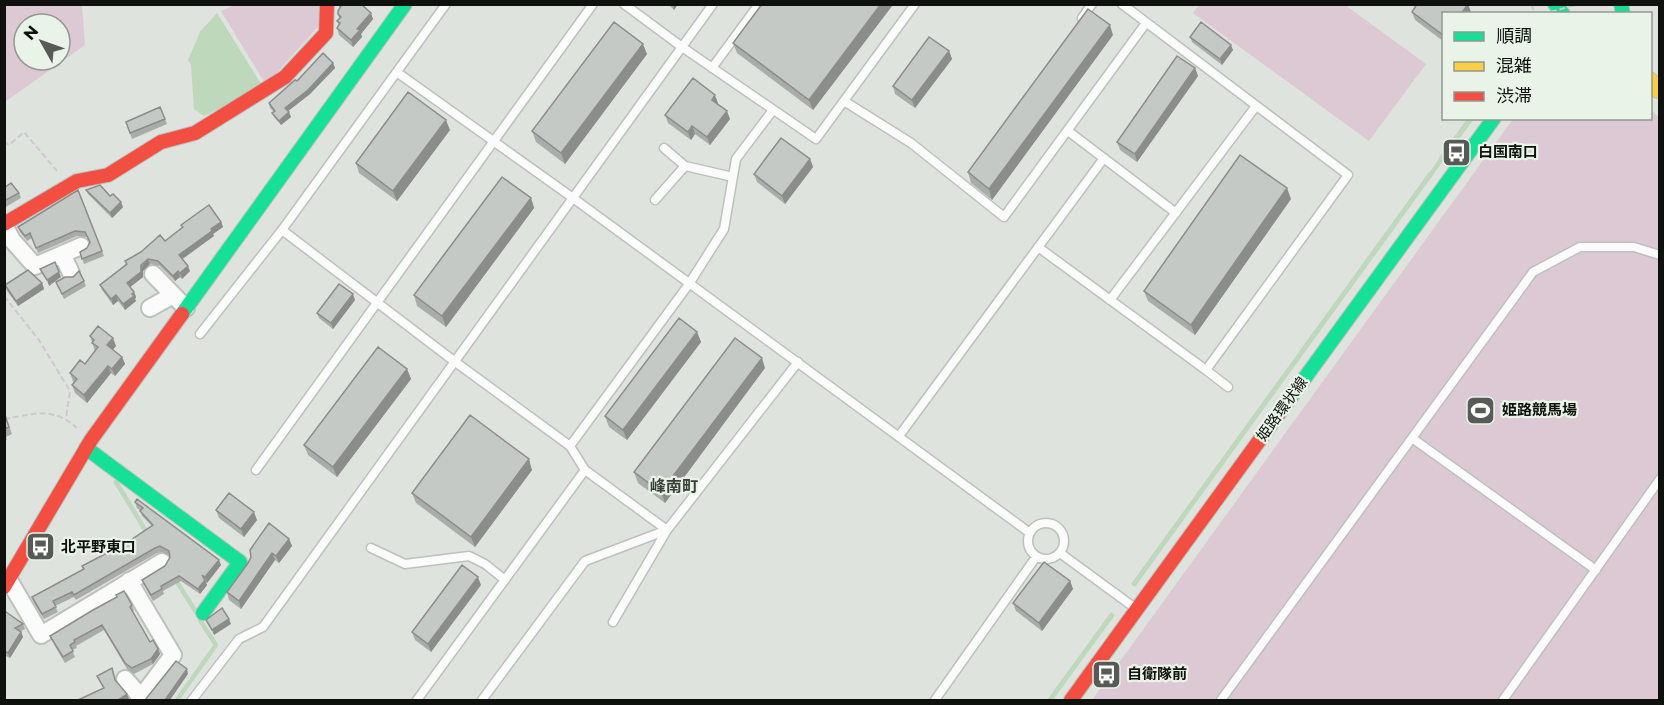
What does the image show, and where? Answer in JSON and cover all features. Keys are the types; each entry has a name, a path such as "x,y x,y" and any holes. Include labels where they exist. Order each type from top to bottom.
{"street":[{"path":"81,246 35,266 12,240 4,225 77,181 108,175 161,142 195,133 285,77 326,33 327,4"},
{"path":"162,562 41,635 7,584 88,444 405,4"},
{"name":"姫路環状線","path":"1071,700 1493,120"},
{"path":"62,254 71,273"},
{"path":"153,274 186,308"},
{"path":"150,308 173,295"},
{"path":"88,444 240,562 221,602 203,613"},
{"path":"125,679 140,699 173,655 129,581"}],"lane":[{"path":"200,334 282,230 446,4"},
{"path":"256,470 593,4"},
{"path":"624,4 682,47 816,139 915,4"},
{"path":"192,700 239,639 263,627 713,4"},
{"path":"712,68 759,4"},
{"path":"1078,23 1092,4"},
{"path":"1122,4 1348,175 1206,370"},
{"path":"844,101 911,142 1004,217 1146,23"},
{"path":"398,73 573,198 1030,533"},
{"path":"1110,300 1256,106"},
{"path":"570,446 689,284 724,229 736,159 773,110"},
{"path":"1068,131 1176,213"},
{"path":"664,148 684,166 733,177"},
{"path":"899,436 1104,158"},
{"path":"655,200 684,166"},
{"path":"961,182 968,173"},
{"path":"282,230 570,446 585,470 667,530"},
{"path":"1038,247 1228,387"},
{"path":"1221,700 1533,272 1580,247 1634,247 1659,255"},
{"path":"613,621 667,530 798,362"},
{"path":"1412,438 1596,570"},
{"path":"417,700 585,470"},
{"path":"1503,700 1659,479"},
{"path":"1043,523 1052,524 1064,536 1064,545 1060,553 1053,558 1045,560 1036,557 1030,550 1028,542 1030,533 1043,523"},
{"path":"482,700 585,561 667,530"},
{"path":"372,548 405,564 469,556 485,564 505,580"},
{"path":"1060,553 1137,610"},
{"path":"935,700 1036,557"}],"path":[{"path":"1549,12 1578,4"},
{"path":"4,141 9,145 24,132 69,186"},
{"path":"4,297 39,340 70,392 66,418"},
{"path":"4,419 46,412 66,418 88,444"}],"shaded area":[{"path":"5,4 82,5 85,45 72,54 72,12 12,12 12,72 47,72 5,102"},
{"path":"235,5 323,5 323,21 266,85 221,11"},
{"path":"1199,5 1345,5 1426,64 1369,141 1193,13"},
{"path":"217,13 263,87 204,116 194,109 191,65 188,60 200,32"},
{"name":"姫路競馬場","path":"1652,111 1659,117 1659,700 1092,700 1512,120 1652,120"},
{"path":"1466,120 1473,120 1442,162 1438,159"},
{"path":"1429,172 1433,175 1135,587 1131,584"},
{"path":"1111,612 1115,615 1053,700 1047,700"}],"building":[{"path":"339,4 361,4 371,13 351,40 337,28 340,23 337,21 341,17 338,14 341,6"},
{"path":"762,4 881,4 809,100 733,43"},
{"path":"1417,4 1468,4 1462,12 1442,12 1442,34 1412,12"},
{"path":"1088,9 1110,25 989,189 968,172"},
{"path":"614,22 643,44 561,153 532,131"},
{"path":"1201,22 1231,45 1220,59 1190,37"},
{"path":"929,37 949,51 912,100 893,86"},
{"path":"323,53 333,63 308,90 285,108 289,112 279,121 272,113 275,111 269,103 295,80 297,81"},
{"path":"1177,56 1195,68 1135,154 1117,142"},
{"path":"693,78 715,95 712,100 727,111 707,137 692,126 688,132 665,115"},
{"path":"408,92 446,120 393,191 356,163"},
{"path":"160,107 165,119 130,133 126,122"},
{"path":"781,138 810,159 782,196 754,174"},
{"path":"1240,155 1287,188 1191,325 1144,291"},
{"path":"502,177 531,198 442,316 414,295"},
{"path":"11,183 19,193 4,201 4,188"},
{"path":"100,185 110,196 113,194 121,202 110,213 86,190"},
{"path":"78,190 102,251 82,259 80,252 87,248 90,242 85,232 75,231 36,248 30,233 25,236 18,227"},
{"path":"209,205 221,222 179,255 188,266 173,276 158,261 148,259 141,265 141,272 127,283 134,292 132,294 134,296 123,304 116,295 111,299 100,285 127,264 125,261 141,252 160,235 165,241 183,227 181,225"},
{"path":"55,262 59,272 47,280 40,269"},
{"path":"28,270 42,283 16,301 5,285"},
{"path":"79,271 84,281 62,294 56,282 65,277 73,277"},
{"path":"339,284 353,294 331,323 317,313"},
{"path":"679,318 697,332 623,430 605,416"},
{"path":"98,326 113,338 107,345 122,357 112,369 108,366 84,395 72,385 77,379 70,373 80,360 85,364 98,347 92,343 94,340 90,336"},
{"path":"735,338 762,358 661,492 634,472"},
{"path":"378,347 407,369 333,467 304,445"},
{"path":"4,415 9,427 4,429"},
{"path":"470,415 529,459 471,537 412,493"},
{"path":"229,493 254,512 241,529 216,510"},
{"path":"137,499 219,560 205,577 202,575 205,580 198,589 179,576 161,586 162,589 151,595 142,580 165,566 170,557 169,551 160,546 74,595 72,592 53,601 56,607 42,614 32,597 84,569 82,566 126,543 153,525 140,511 143,508 135,502"},
{"path":"269,523 289,539 276,556 272,553 239,601 227,592 248,563 251,557 250,550"},
{"path":"1044,562 1070,581 1039,623 1013,603"},
{"path":"462,565 478,577 428,644 412,632"},
{"path":"124,591 132,605 130,607 150,642 153,640 158,649 151,659 132,668 125,663 102,625 74,640 75,642 70,645 73,651 63,657 50,636"},
{"path":"222,608 229,619 212,630 206,620"},
{"path":"6,612 23,624 15,628 21,632 8,653 4,650 4,613"},
{"path":"176,661 187,669 165,700 145,700"},
{"path":"112,668 115,680 127,694 118,700 78,700 104,688 97,676"}],"waterway":[{"path":"1429,177 1443,157"},
{"path":"116,482 147,533"},
{"path":"175,579 196,612"},
{"path":"177,700 216,645 200,620"}],"traffic: fast":[{"path":"182,314 405,4"},
{"path":"1555,4 1561,12"},
{"path":"1621,4 1623,12"},
{"path":"1280,412 1493,120"},
{"path":"86,448 240,562 203,613"}],"traffic: slow":[{"path":"1652,82 1658,91"}],"traffic: jam":[{"path":"4,224 77,181 108,175 161,142 195,133 285,77 326,33 327,4"},
{"path":"4,587 91,440 182,314"},
{"path":"1071,700 1280,412"}],"place":[{"name":"白国南口","path":"1457,152"},
{"name":"姫路競馬場","path":"1481,410"},
{"name":"北平野東口","path":"40,547"},
{"name":"自衛隊前","path":"1106,674"}],"district":[{"name":"峰南町","path":"674,486"}]}
